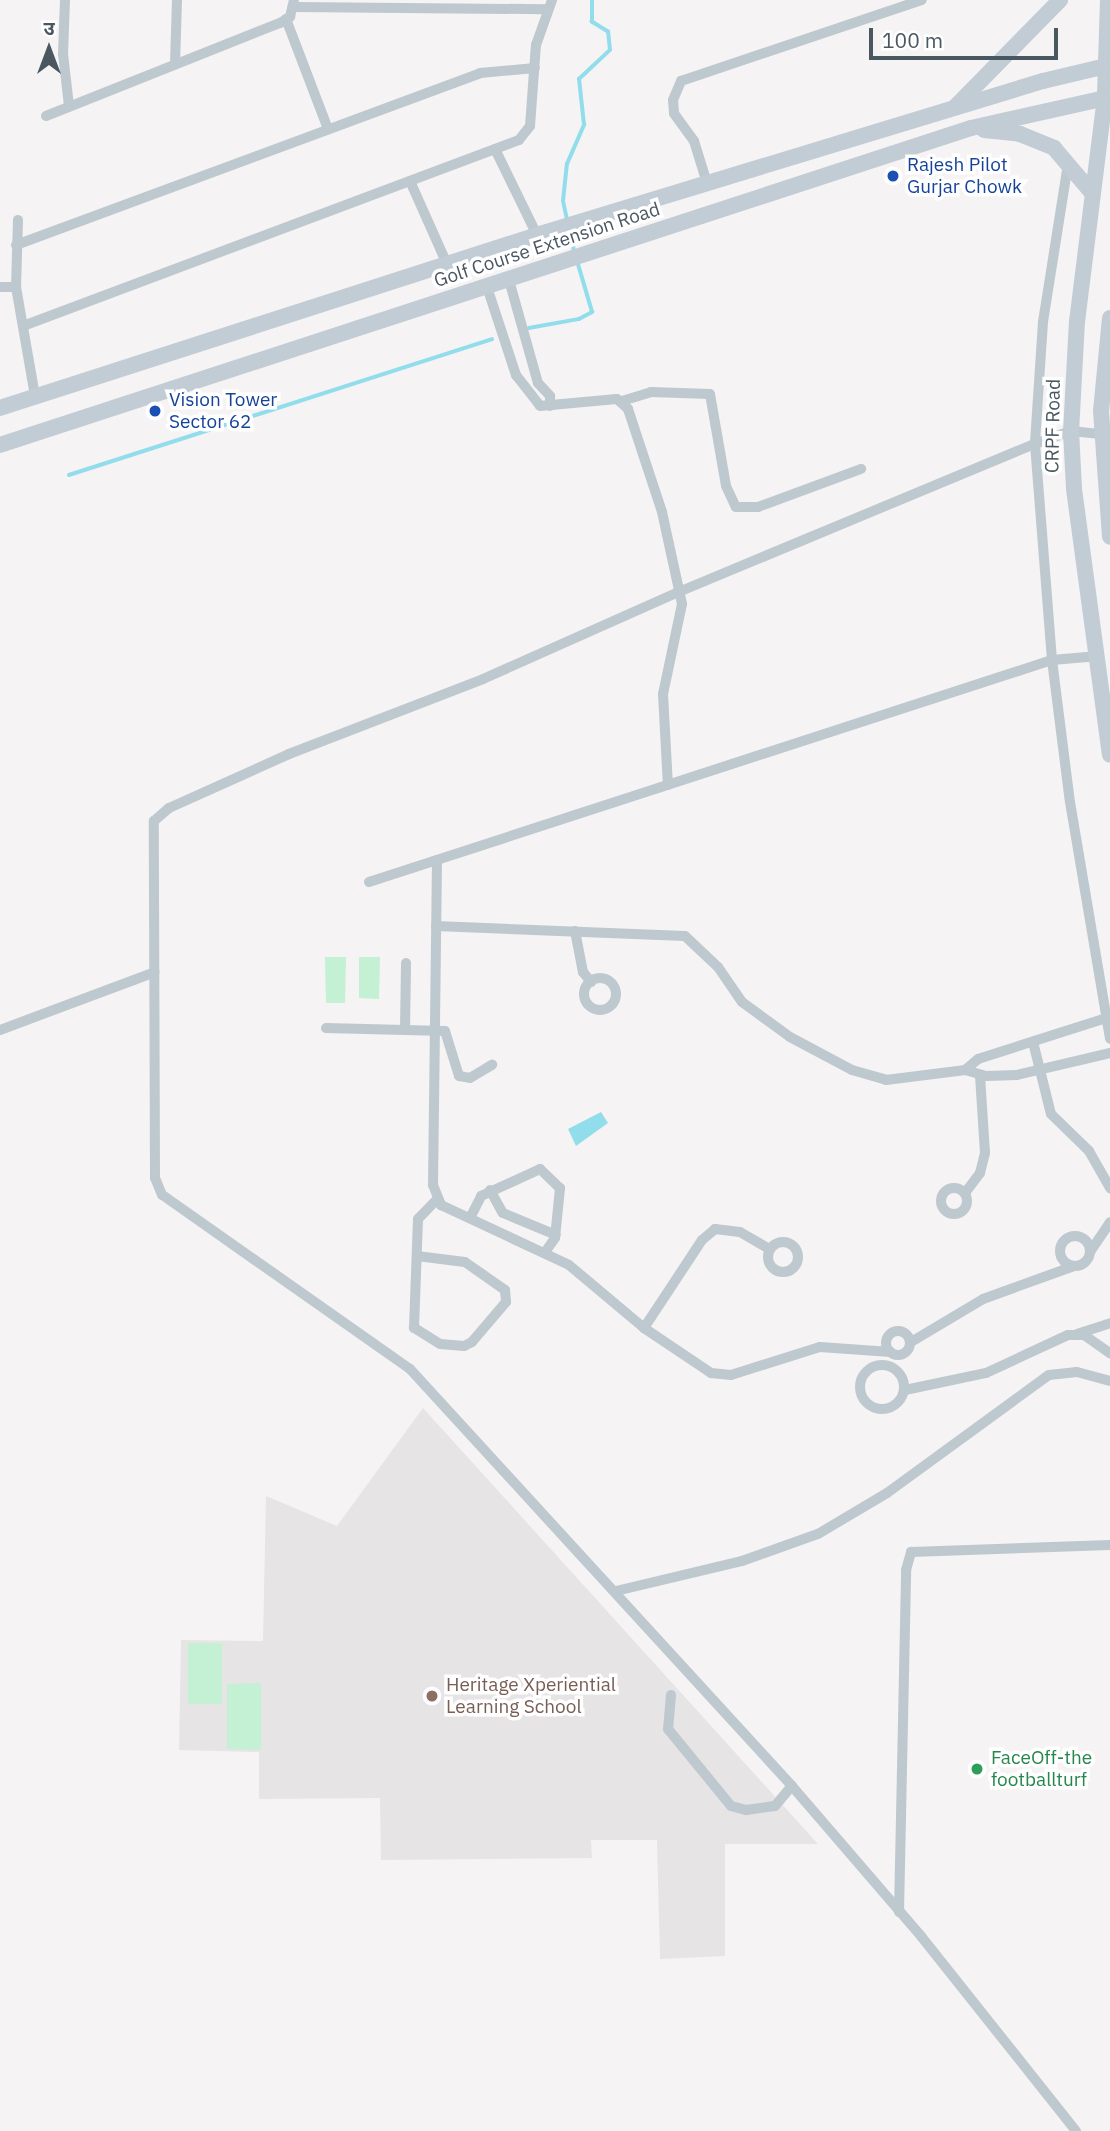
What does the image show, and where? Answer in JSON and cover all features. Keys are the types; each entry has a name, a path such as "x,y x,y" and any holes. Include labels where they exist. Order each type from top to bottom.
{"main road":[{"path":"953,108 1060,0"},
{"name":"CRPF Road","path":"1108,0 1108,97 1077,321 1071,431 1074,489 1099,656 1110,755"},
{"name":"Golf Course Extension Road","path":"0,408 559,228 953,108 1107,65"},
{"name":"Golf Course Extension Road","path":"0,445 971,128 1108,97"},
{"path":"971,128 1020,134 1054,148 1093,194"},
{"path":"765,166 775,191"},
{"path":"1110,318 1102,373 1101,434 1110,537"}],"street":[{"path":"65,0 64,54 69,106"},
{"path":"175,64 177,0"},
{"path":"707,183 694,141 674,113 673,100 681,81 922,0"},
{"path":"23,326 527,135 535,68 549,5 294,4 286,19 46,116"},
{"path":"286,19 328,128"},
{"path":"16,245 481,73 535,68"},
{"path":"495,149 537,235"},
{"path":"1068,164 1042,322 1035,444 1052,660 1086,910 1110,1039"},
{"path":"410,181 447,264"},
{"path":"18,220 16,287 35,396"},
{"path":"509,280 538,383 550,396 550,406"},
{"path":"0,287 16,287"},
{"path":"487,287 516,375 526,394 540,406 622,401 651,391 710,394 726,486 737,507 758,508 861,470"},
{"path":"622,401 662,512 681,591 681,617 668,655 663,694 668,785"},
{"path":"1076,2131 899,1912 792,1786 410,1369 162,1195 155,1178 154,821 159,815 289,754 482,679 681,591 1035,444 1071,431 1101,434"},
{"path":"369,882 1052,660 1099,656"},
{"path":"417,1256 465,1262 505,1290 506,1302 472,1342 440,1344 414,1328 418,1219 437,1199 437,860"},
{"path":"436,926 685,936 718,967 742,1002 817,1054 869,1077 914,1080 965,1070 978,1059 1108,1018"},
{"path":"575,931 583,972 591,982"},
{"path":"405,963 405,1029"},
{"path":"0,1030 155,972"},
{"path":"326,1028 435,1029 449,1036 458,1076 470,1078 492,1065"},
{"path":"1034,1042 1051,1114 1089,1151 1110,1188"},
{"path":"965,1070 980,1075 1039,1071 1110,1053"},
{"path":"965,1193 980,1173 985,1153 980,1075"},
{"path":"470,1218 481,1196 527,1172 540,1169 551,1176 560,1188 556,1235 546,1251"},
{"path":"490,1190 503,1213 556,1235"},
{"path":"437,1199 448,1210 546,1251 569,1265 691,1364 721,1375 820,1347 902,1354 911,1342 982,1299 1083,1264 1110,1222"},
{"path":"644,1328 702,1240 715,1229 740,1231 769,1250"},
{"path":"1074,1266 1062,1258 1065,1240 1080,1237 1090,1252"},
{"path":"905,1390 900,1373 885,1364 868,1369 860,1384 864,1401 879,1409 896,1405 905,1390 986,1373 1077,1334 1110,1323"},
{"path":"891,1352 886,1342 893,1332 905,1332 911,1342"},
{"path":"1077,1334 1110,1353"},
{"path":"616,1591 742,1561 818,1534 887,1493 1049,1375 1077,1372 1110,1381"},
{"path":"899,1912 906,1570 911,1552 1110,1545"},
{"path":"671,1695 668,1729 731,1806 746,1810 775,1806 792,1786"}],"shaded area":[{"name":"Heritage Xperiential Learning School","path":"423,1408 818,1844 725,1844 725,1956 660,1959 657,1840 591,1840 592,1858 381,1860 380,1798 259,1799 259,1752 179,1750 181,1640 263,1641 266,1496 337,1526"}],"green space":[{"path":"325,957 346,957 345,1003 326,1003"},
{"path":"359,957 380,957 379,999 359,998"},
{"path":"188,1643 222,1643 222,1704 188,1704"},
{"path":"261,1683 261,1750 227,1749 227,1684"}],"water":[{"path":"601,1112 608,1123 576,1146 568,1129"}],"waterway":[{"path":"567,220 563,201 567,164 584,125 579,79 610,50 608,32 592,22 592,0"},
{"path":"570,230 575,254"},
{"path":"529,328 579,319 592,312 577,261"},
{"path":"69,475 492,339"}],"place":[{"name":"Rajesh Pilot Gurjar Chowk","path":"893,176"},
{"name":"Vision Tower Sector 62","path":"155,411"},
{"name":"Heritage Xperiential Learning School","path":"432,1696"},
{"name":"FaceOff-the footballturf","path":"977,1769"}]}
